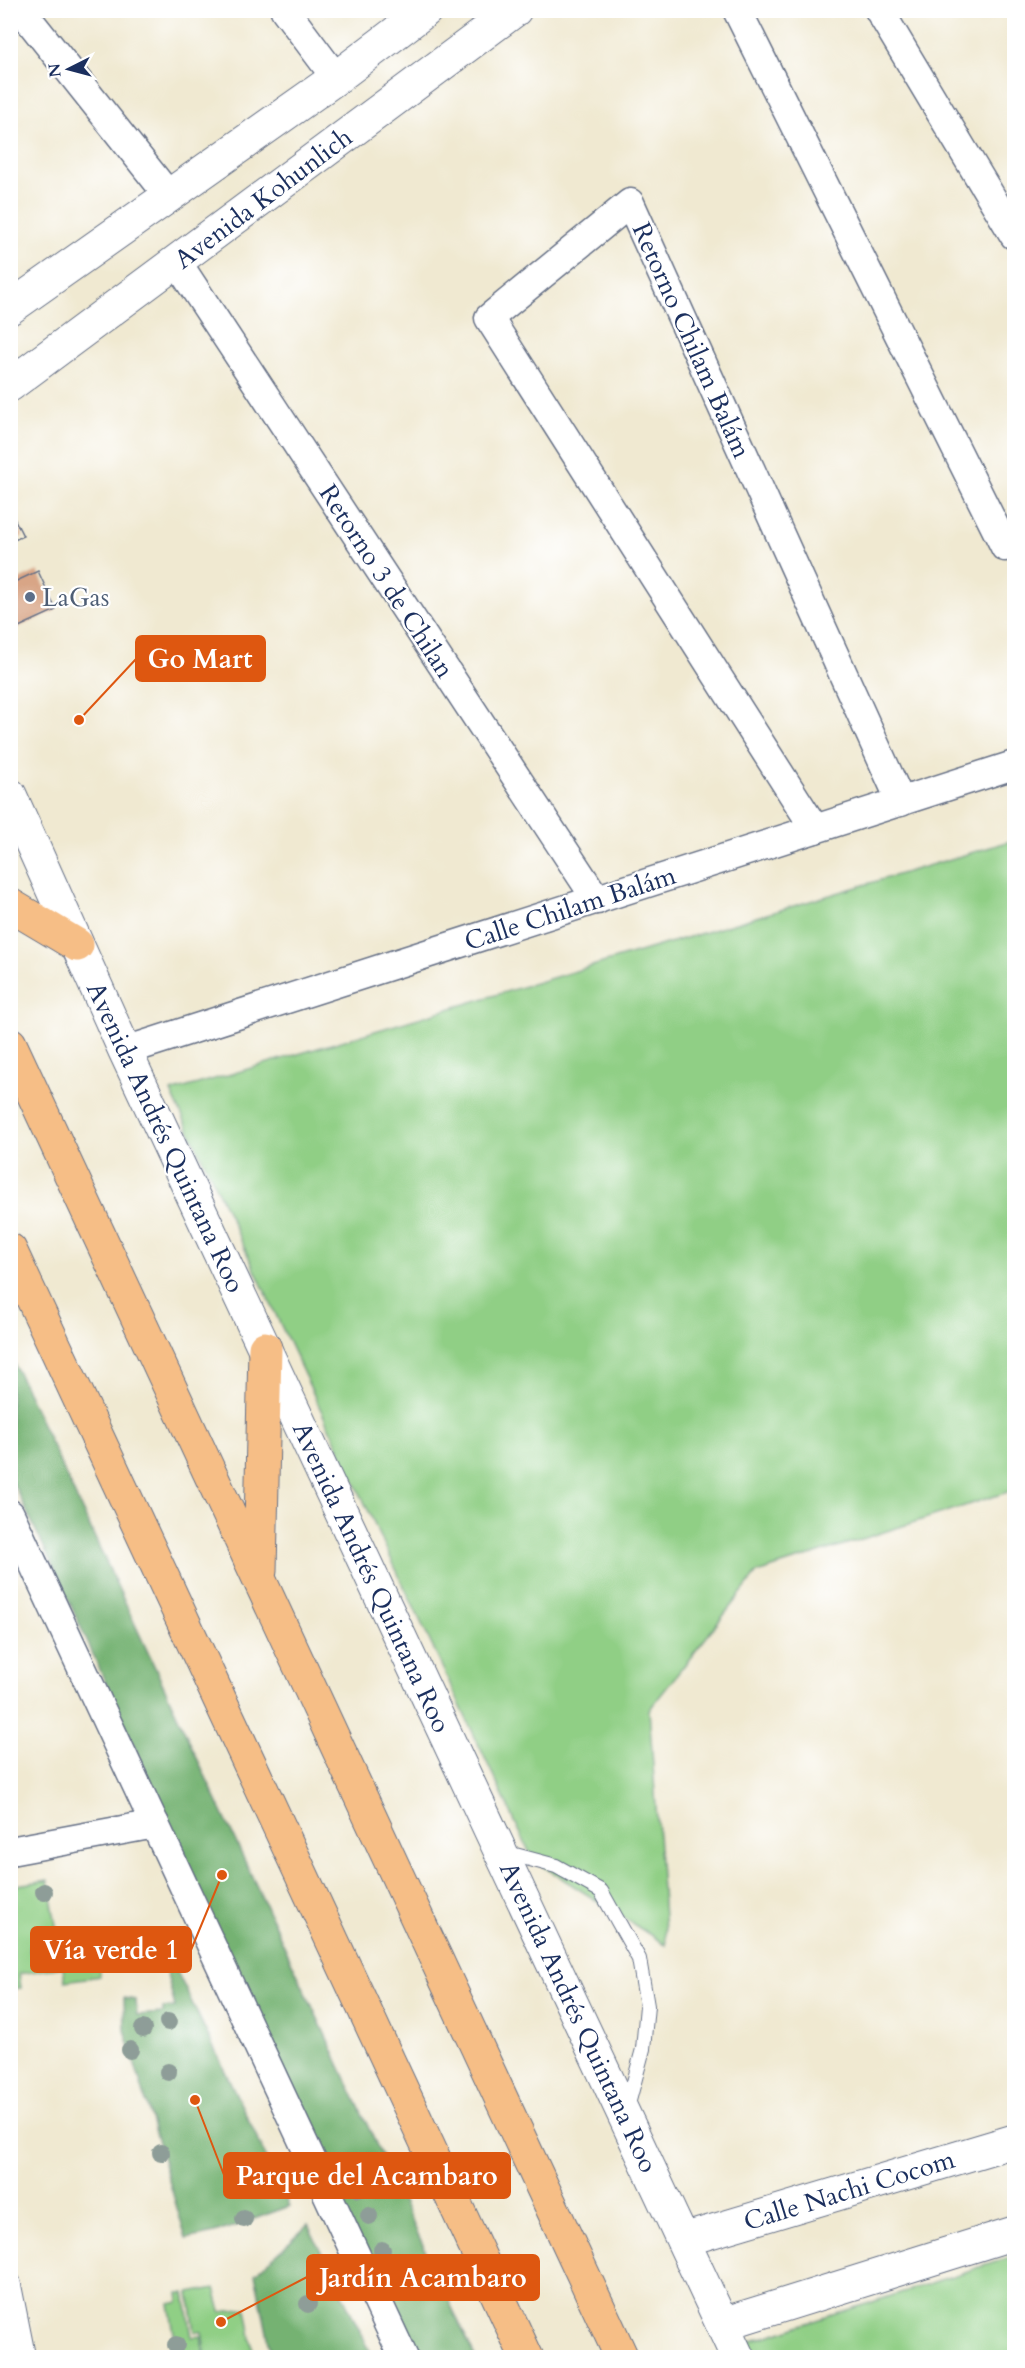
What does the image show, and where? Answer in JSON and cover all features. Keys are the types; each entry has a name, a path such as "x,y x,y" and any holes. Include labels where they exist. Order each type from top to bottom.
{"main road":[{"path":"10,905 78,945"},
{"path":"10,1044 622,2358"},
{"path":"10,1250 527,2358"},
{"path":"260,1579 265,1348"}],"street":[{"path":"21,10 169,196"},
{"path":"285,10 336,78"},
{"name":"Avenida Kohunlich","path":"10,308 336,78 426,10"},
{"name":"Avenida Kohunlich","path":"10,386 515,10"},
{"path":"737,10 1005,547 1014,543"},
{"path":"879,10 1014,235"},
{"name":"Retorno Chilam Balám","path":"815,829 489,318 630,203 901,802"},
{"name":"Retorno 3 de Chilan","path":"177,262 597,900"},
{"name":"Calle Chilam Balám","path":"125,1051 1014,765"},
{"name":"Avenida Andrés Quintana Roo","path":"10,795 125,1051 738,2358"},
{"path":"10,1514 404,2358"},
{"path":"10,1851 155,1824"},
{"name":"Calle Nachi Cocom","path":"683,2240 1014,2141"},
{"path":"723,2324 1014,2234"},
{"path":"10,2283 25,2358"}],"lane":[{"path":"501,1852 556,1866 601,1891 639,1959 647,2006 643,2049 625,2115"}],"green space":[{"path":"1014,840 1014,1490 757,1573 649,1710 666,1945 533,1860 171,1092"},
{"path":"10,1355 475,2357 413,2357 329,2180 55,1570 11,1479"},
{"path":"48,1880 62,1959 96,1955 100,1976 65,1981 63,1967 19,1974 21,1988 11,1989 11,1886"},
{"path":"171,1959 290,2206 215,2233 186,2239 125,2030 124,1998 136,2000 137,2015 163,2013 163,2008 175,2007 164,1962"},
{"path":"308,2225 373,2357 272,2357 255,2274"},
{"path":"1014,2256 1014,2357 746,2358 740,2345"},
{"path":"215,2288 221,2312 246,2308 254,2357 206,2357 202,2332 195,2332 189,2293"},
{"path":"178,2293 185,2293 192,2337 201,2336 204,2357 178,2357 169,2304 179,2302"}],"building":[{"name":"LaGas","path":"10,510 23,536 10,542"},
{"name":"LaGas","path":"38,571 56,610 10,631 10,584"}],"place":[{"name":"LaGas","path":"30,597"},
{"name":"Go Mart","path":"79,720"},
{"name":"Vía verde 1","path":"222,1875"},
{"name":"Parque del Acambaro","path":"195,2100"},
{"name":"Jardín Acambaro","path":"221,2322"}]}
